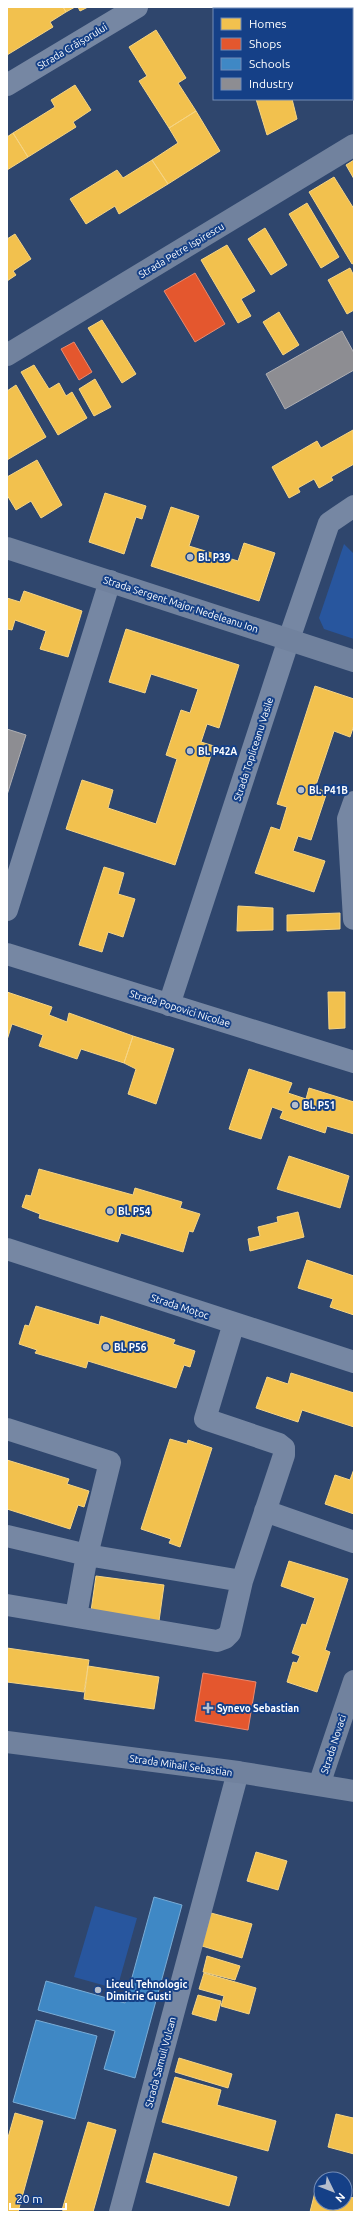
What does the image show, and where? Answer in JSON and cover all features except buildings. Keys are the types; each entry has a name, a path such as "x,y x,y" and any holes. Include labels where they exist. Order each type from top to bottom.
{"street":[{"name":"Strada Crăișorului","path":"7,85 137,7"},
{"name":"Strada Petre Ispirescu","path":"7,355 354,145"},
{"name":"Strada Topliceanu Vasile","path":"169,1005 289,639 329,523 354,506"},
{"name":"Strada Sergent Major Nedeleanu Ion","path":"7,548 354,661"},
{"path":"7,910 110,581"},
{"path":"354,802 348,819 354,919"},
{"name":"Strada Popovici Nicolae","path":"7,954 354,1062"},
{"name":"Strada Moțoc","path":"7,1249 354,1362"},
{"path":"7,1605 217,1641 225,1638 230,1633 242,1582 284,1455 284,1448 279,1444 205,1419 234,1323"},
{"path":"7,1429 110,1462 87,1555 76,1616"},
{"path":"265,1511 354,1542"},
{"path":"7,1536 87,1555 242,1582"},
{"name":"Strada Novaci","path":"319,1785 354,1680"},
{"name":"Strada Mihail Sebastian","path":"7,1742 238,1772 354,1791"},
{"name":"Strada Samuil Vulcan","path":"120,2212 238,1772"}],"shaded area":[{"path":"344,544 354,554 354,639 324,629 319,618"},
{"path":"95,1906 137,1918 117,1989 74,1977"}],"place":[{"name":"Bl. P39","path":"190,557"},
{"name":"Bl. P42A","path":"190,751"},
{"name":"Bl. P41B","path":"301,790"},
{"name":"Bl. P51","path":"295,1105"},
{"name":"Bl. P54","path":"110,1211"},
{"name":"Bl. P56","path":"106,1347"},
{"name":"Synevo Sebastian","path":"208,1708"},
{"name":"Liceul Tehnologic Dimitrie Gusti","path":"98,1990"}]}
